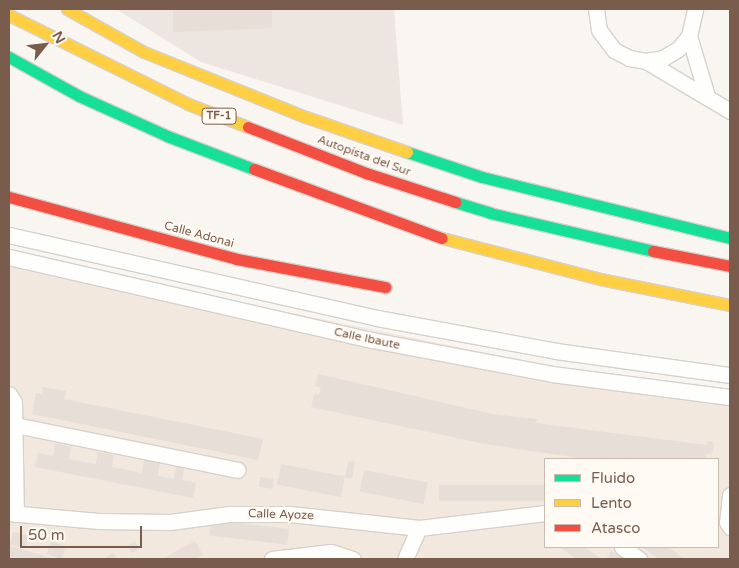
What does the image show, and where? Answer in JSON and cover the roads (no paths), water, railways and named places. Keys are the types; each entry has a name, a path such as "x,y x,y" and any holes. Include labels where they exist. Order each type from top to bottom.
{"main road":[{"path":"67,9 144,52 306,117 482,177 730,238"},
{"path":"81,9 144,52"},
{"name":"Autopista del Sur","path":"9,16 188,104 366,173 490,213 614,243 730,266"},
{"path":"9,57 79,96 252,171 426,234 600,279 730,305"},
{"path":"37,86 79,96"},
{"name":"Calle Adonai","path":"9,197 237,259 385,286"}],"street":[{"path":"596,9 599,30 614,50 629,58 646,61 730,111"},
{"path":"695,9 689,36 706,96"},
{"path":"646,61 670,53 689,36"},
{"name":"Calle Ibaute","path":"9,235 377,318 556,351 730,375"},
{"name":"Calle Ibaute","path":"9,257 372,340 552,374 730,397"},
{"path":"278,320 282,297"},
{"path":"372,340 377,318"},
{"name":"Calle Ayoze","path":"9,394 14,402 15,424 12,514 99,521 170,522 228,514 290,514 419,528 544,513"},
{"path":"15,424 238,470"},
{"path":"730,495 727,522 730,527"},
{"path":"405,559 419,528"},
{"path":"623,548 639,559"},
{"path":"272,559 331,552 353,559"}]}
